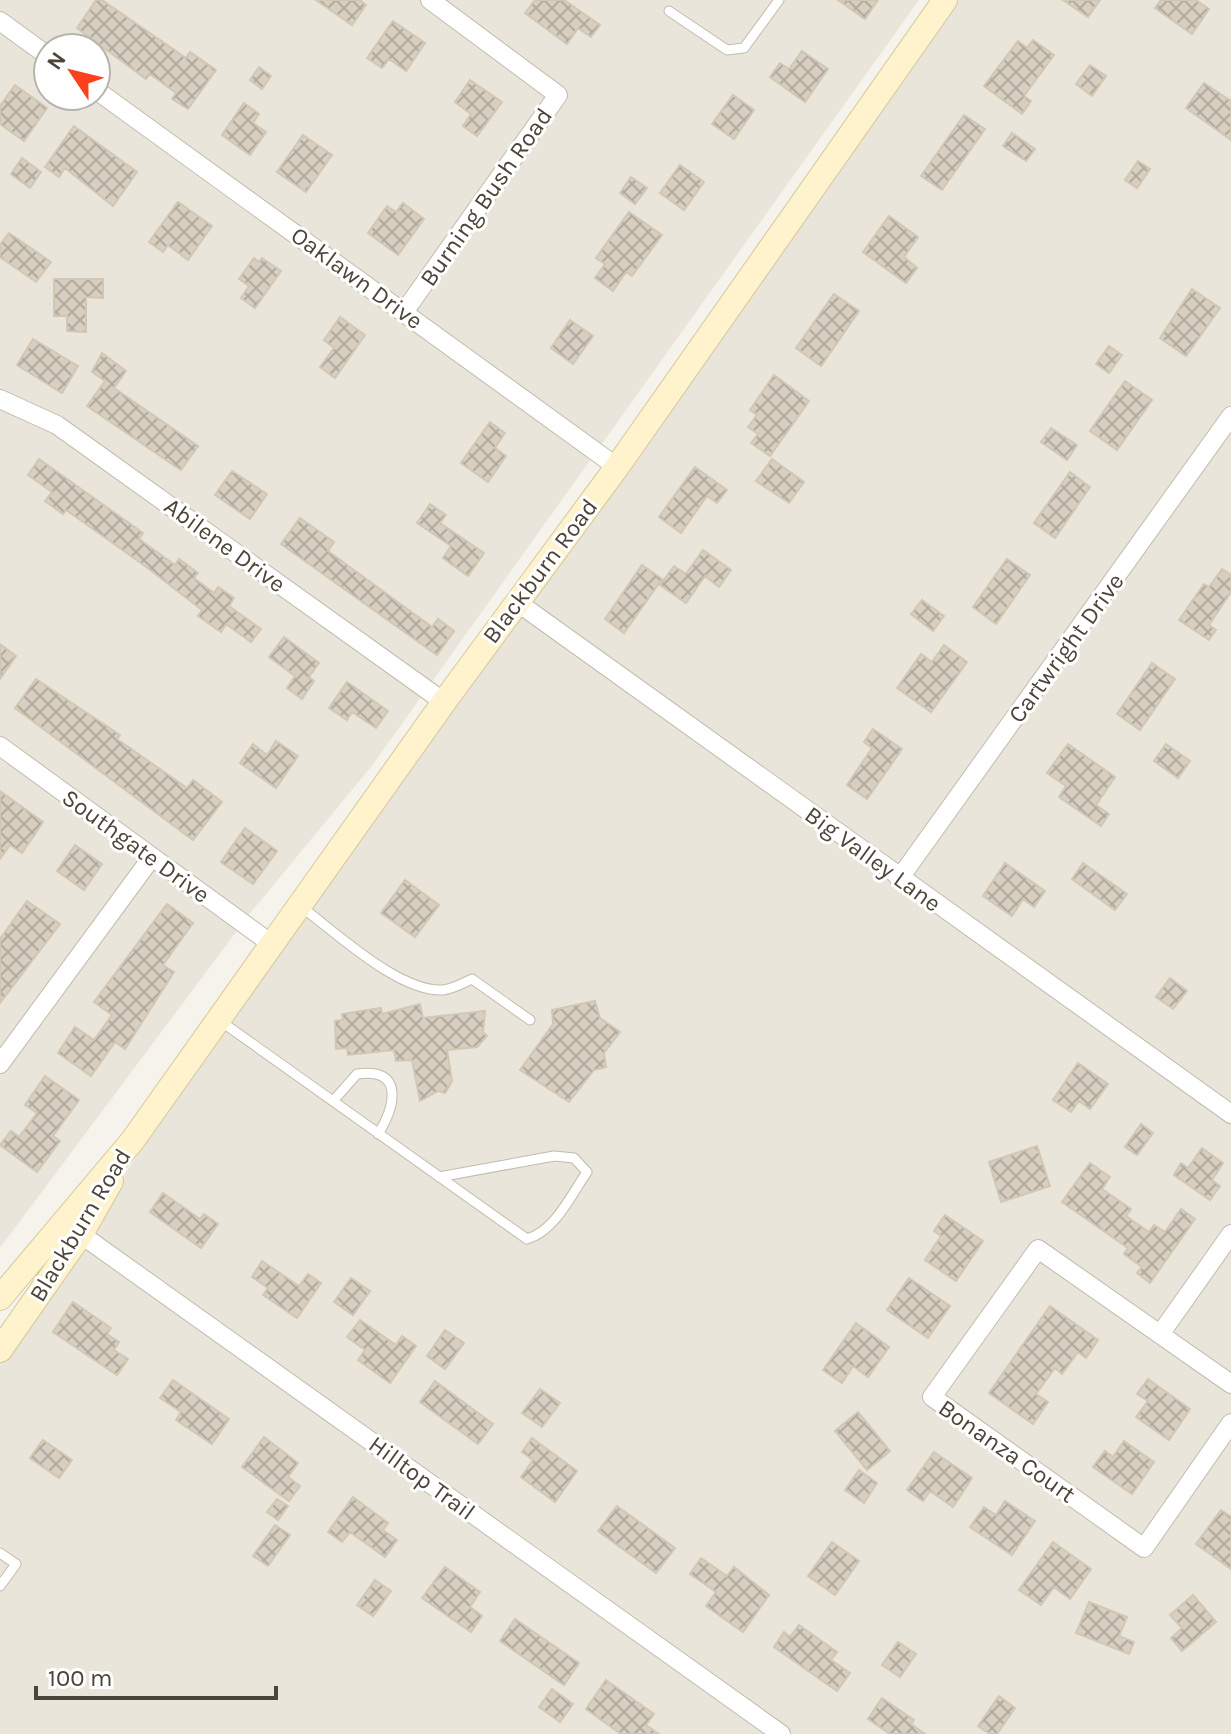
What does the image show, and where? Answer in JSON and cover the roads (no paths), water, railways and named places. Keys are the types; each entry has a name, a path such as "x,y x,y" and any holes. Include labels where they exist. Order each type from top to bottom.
{"main road":[{"name":"Blackburn Road","path":"0,1350 72,1228 133,1140 444,702 617,467 945,0"},
{"name":"Blackburn Road","path":"0,1298 72,1228"}],"street":[{"name":"Burning Bush Road","path":"404,312 558,95 430,0"},
{"path":"0,21 32,44"},
{"name":"Oaklawn Drive","path":"112,102 617,467"},
{"name":"Abilene Drive","path":"0,399 57,425 444,702"},
{"name":"Cartwright Drive","path":"899,879 1231,416"},
{"name":"Big Valley Lane","path":"517,602 899,879 1231,1114"},
{"name":"Southgate Drive","path":"0,746 273,945"},
{"path":"0,1064 152,857"},
{"name":"Hilltop Trail","path":"72,1228 781,1734"},
{"path":"1161,1333 1231,1234"},
{"name":"Bonanza Court","path":"1231,1384 1038,1249 932,1397 1144,1548 1231,1423"}],"lane":[{"path":"669,11 727,50 744,48 779,0"},
{"path":"300,906 402,980 431,989 447,990 472,979 530,1020"},
{"path":"219,1020 378,1134 439,1177 527,1239 540,1235 552,1223 587,1172 574,1158 554,1156 439,1177"},
{"path":"333,1101 357,1074 375,1073 384,1078 390,1084 394,1103 378,1134"},
{"path":"0,1553 16,1564 0,1586"}]}
